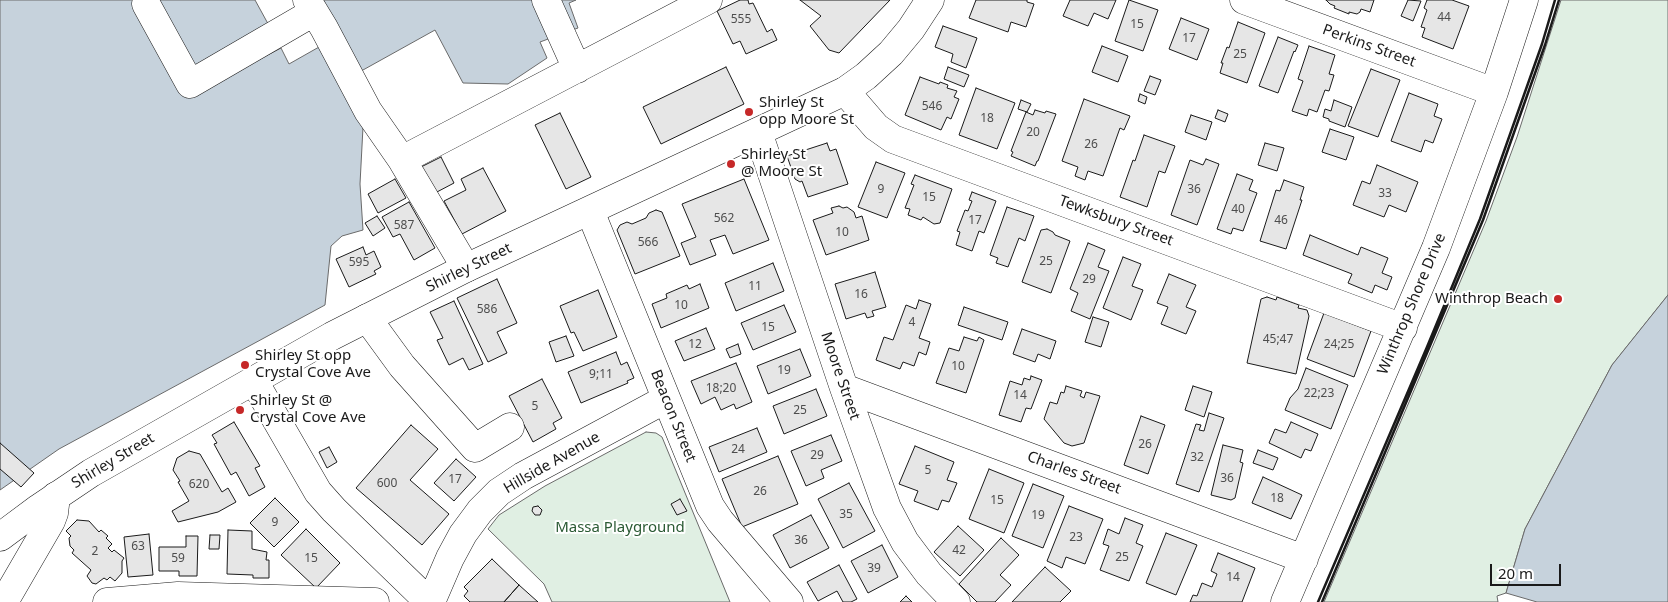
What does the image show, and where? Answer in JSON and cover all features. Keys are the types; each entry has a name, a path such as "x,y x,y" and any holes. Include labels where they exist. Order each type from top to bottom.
{"street":[{"path":"546,0 577,69"},
{"path":"402,160 708,0"},
{"name":"Shirley Street","path":"0,537 91,473 367,318 466,268 845,90 866,76 891,53 911,29 930,0"},
{"name":"Perkins Street","path":"1244,0 1494,92"},
{"name":"Winthrop Shore Drive","path":"1286,602 1439,240 1494,92 1524,0"},
{"path":"146,4 190,84 311,6 368,111 402,160 466,268"},
{"name":"Tewksbury Street","path":"845,90 876,127 893,138 1403,328"},
{"name":"Moore Street","path":"758,132 865,451 887,508 917,558 929,574 956,602"},
{"name":"Beacon Street","path":"590,211 714,514 785,601"},
{"path":"367,318 402,366 475,448 510,426"},
{"path":"254,380 318,492 334,510 430,602"},
{"name":"Charles Street","path":"844,388 1304,559"},
{"name":"Hillside Avenue","path":"430,602 456,545 471,522 489,501 524,476 666,399"},
{"path":"4,602 51,521 56,496"},
{"path":"107,602 178,596 375,602"}],"green space":[{"name":"Winthrop Beach","path":"1561,0 1668,0 1668,295 1612,365 1525,529 1506,593 1497,596 1498,602 1324,602 1486,221 1517,137"},
{"name":"Massa Playground","path":"646,432 656,433 662,437 730,602 552,602 544,584 488,529 499,515 545,486"}],"shaded area":[{"path":"0,0 255,0 272,31 189,70 140,11 186,98 281,48 289,64 319,47 363,127 360,184 363,230 342,236 331,246 325,305 59,449 0,490"},
{"path":"314,0 576,0 569,3 578,28 540,42 547,58 508,84 463,83 435,30 354,75"},
{"path":"1668,295 1668,602 1537,602 1506,593 1525,529 1612,365"}],"building":[{"path":"740,0 748,0 749,4 753,3 767,32 772,29 777,40 746,54 740,41 733,44 717,11"},
{"path":"800,0 890,0 839,53 829,50 810,26 821,16"},
{"path":"976,0 1027,0 1027,2 1034,4 1026,27 1011,22 1008,32 969,18"},
{"path":"1070,0 1116,0 1108,19 1094,13 1088,26 1063,16"},
{"path":"1129,0 1158,10 1143,51 1115,41"},
{"path":"1326,0 1374,0 1370,12 1361,9 1357,14 1349,12 1349,14 1334,8 1335,6"},
{"path":"1408,0 1421,1 1413,21 1401,16"},
{"path":"1427,0 1452,0 1469,6 1453,49 1422,37 1425,28 1421,27 1427,10 1424,8"},
{"path":"1181,18 1209,29 1197,60 1169,49"},
{"path":"1238,22 1265,33 1247,83 1220,73 1223,63 1221,63 1227,47 1229,48"},
{"path":"943,26 977,38 966,68 951,62 953,54 935,47"},
{"path":"1278,37 1298,45 1278,93 1259,86"},
{"path":"1102,46 1128,56 1118,82 1092,72"},
{"path":"1309,46 1335,55 1329,74 1334,75 1329,91 1325,90 1317,112 1309,109 1307,116 1292,111 1303,81 1298,79"},
{"path":"726,67 744,104 661,144 643,107"},
{"path":"948,67 969,75 964,87 944,79"},
{"path":"1371,69 1400,80 1378,137 1348,126"},
{"path":"1150,76 1161,80 1155,95 1144,91"},
{"path":"920,77 939,84 940,82 948,85 947,88 957,91 954,97 959,99 951,119 947,117 941,130 905,115"},
{"path":"976,88 1015,103 997,149 959,135"},
{"path":"1409,93 1438,104 1434,116 1442,119 1433,143 1425,140 1421,152 1391,141"},
{"path":"1140,94 1147,97 1145,104 1138,101"},
{"path":"1084,99 1130,116 1124,130 1120,128 1103,176 1088,171 1085,180 1075,176 1078,167 1062,161"},
{"path":"1021,100 1031,104 1027,112 1018,109"},
{"path":"1334,100 1352,107 1345,127 1323,117 1325,109 1331,111"},
{"path":"1035,110 1056,114 1035,166 1011,156 1013,152 1011,151 1026,112 1033,115"},
{"path":"1218,110 1228,114 1225,122 1215,118"},
{"path":"560,113 591,177 566,189 535,125"},
{"path":"1191,115 1212,122 1206,140 1185,132"},
{"path":"1330,129 1354,137 1346,160 1322,152"},
{"path":"1144,135 1175,146 1165,173 1159,171 1147,207 1120,197"},
{"path":"827,143 830,151 836,149 848,184 808,197 802,181 800,182 795,179 787,156"},
{"path":"1265,143 1284,148 1277,171 1258,165"},
{"path":"441,157 454,183 435,193 421,167"},
{"path":"1206,159 1219,164 1197,225 1171,215 1190,160 1203,165"},
{"path":"876,162 905,173 887,218 858,207"},
{"path":"1377,165 1418,182 1406,212 1389,205 1384,217 1353,205 1362,181 1370,184"},
{"path":"483,168 506,211 462,234 444,201 466,190 461,179"},
{"path":"1237,174 1253,180 1249,190 1257,193 1243,231 1233,228 1231,234 1217,229"},
{"path":"915,175 952,189 940,223 934,224 923,217 921,220 908,215 910,209 905,208 914,185 911,184"},
{"path":"395,179 406,198 378,213 368,194"},
{"path":"744,179 769,240 733,254 725,235 710,240 716,255 690,265 681,243 696,237 682,204"},
{"path":"1284,180 1304,187 1300,200 1302,200 1286,249 1260,241 1276,190 1280,191"},
{"path":"972,192 996,201 984,233 979,231 972,251 956,245 960,232 957,231 965,210 968,211 972,201 969,200"},
{"path":"409,202 435,248 414,260 400,234 393,237 382,217"},
{"path":"847,207 854,212 856,218 862,216 869,240 826,255 813,220 833,213 831,208"},
{"path":"1007,207 1034,216 1025,241 1019,238 1008,267 996,263 998,258 990,255"},
{"path":"656,210 662,212 680,256 635,274 617,230 620,225 627,222 632,224 646,218 649,213"},
{"path":"377,216 385,228 373,236 365,223"},
{"path":"1047,229 1055,235 1070,241 1051,293 1022,282 1041,230"},
{"path":"1310,235 1358,255 1361,247 1388,258 1382,273 1392,277 1387,290 1375,285 1372,293 1348,283 1352,274 1303,255"},
{"path":"1088,243 1105,250 1098,267 1109,271 1090,319 1071,311 1078,293 1070,289"},
{"path":"363,247 366,255 374,251 381,267 374,271 376,274 349,287 336,259"},
{"path":"1123,257 1141,264 1132,286 1143,290 1131,320 1103,308"},
{"path":"773,263 784,291 736,311 725,283"},
{"path":"875,272 886,307 872,311 874,316 867,318 865,313 846,319 835,284"},
{"path":"1169,274 1196,285 1186,307 1196,311 1186,334 1161,324 1168,307 1157,303"},
{"path":"497,279 517,323 497,332 507,353 488,362 457,298"},
{"path":"700,284 709,308 661,328 652,304 667,298 666,294 687,285 689,289"},
{"path":"598,290 617,337 583,351 574,332 571,333 560,306"},
{"path":"1267,297 1276,300 1277,297 1299,305 1298,308 1307,310 1309,316 1296,374 1247,363 1261,299"},
{"path":"919,300 931,304 919,338 930,342 926,355 919,352 914,366 903,362 900,369 876,360 884,337 893,340 906,305 916,309"},
{"path":"454,301 483,364 469,370 463,358 449,365 437,340 443,338 430,312"},
{"path":"784,305 796,332 753,350 741,323"},
{"path":"964,307 1008,322 1002,340 958,325"},
{"path":"1324,313 1371,331 1354,377 1307,359"},
{"path":"1093,317 1109,322 1101,347 1085,342"},
{"path":"706,328 715,349 684,361 675,341"},
{"path":"1022,329 1056,341 1050,359 1038,354 1035,362 1013,354"},
{"path":"566,336 574,356 556,362 549,342"},
{"path":"964,337 977,341 979,337 984,340 966,393 936,383 949,348 959,351"},
{"path":"738,344 741,354 730,358 726,349"},
{"path":"800,349 811,376 768,394 757,366"},
{"path":"616,352 621,365 627,362 634,378 627,381 628,383 581,403 568,372"},
{"path":"736,363 752,402 736,409 734,404 721,410 715,397 701,404 691,381"},
{"path":"1306,368 1348,385 1331,429 1285,410 1290,398 1298,389"},
{"path":"1031,376 1042,380 1031,409 1026,408 1021,422 999,415 1010,381 1022,385 1024,378 1030,380"},
{"path":"542,379 562,418 553,423 556,429 533,442 509,396"},
{"path":"1066,386 1082,391 1080,396 1084,398 1086,392 1100,396 1084,443 1072,446 1064,443 1044,419 1050,402 1057,404 1061,392 1064,393"},
{"path":"1193,386 1212,392 1204,417 1185,410"},
{"path":"816,389 827,416 784,434 773,406"},
{"path":"1209,413 1224,418 1199,492 1176,484 1196,424 1201,425 1199,430 1204,431"},
{"path":"1141,416 1165,425 1148,474 1124,465"},
{"path":"234,422 260,466 255,468 265,487 249,496 236,472 231,475 214,444 217,443 212,435"},
{"path":"1291,422 1318,434 1311,451 1305,449 1301,458 1269,443 1275,429 1286,433"},
{"path":"411,425 438,449 410,480 449,514 422,545 356,488"},
{"path":"757,428 767,452 719,472 709,447"},
{"path":"831,435 842,461 821,470 824,478 806,486 791,451"},
{"path":"0,443 34,473 21,487 0,469"},
{"path":"1223,445 1243,450 1240,462 1243,463 1235,498 1231,500 1211,495"},
{"path":"915,446 954,462 947,480 957,483 949,502 942,500 938,510 914,501 918,491 899,484"},
{"path":"329,447 337,462 327,468 319,452"},
{"path":"1258,450 1278,458 1273,470 1253,463"},
{"path":"189,451 200,454 222,492 228,488 236,502 218,512 178,522 172,511 189,501 173,470 177,458"},
{"path":"778,456 798,504 742,527 722,479"},
{"path":"456,459 476,477 454,501 434,483"},
{"path":"989,469 1024,483 1004,533 969,519"},
{"path":"1263,477 1302,495 1291,519 1252,503"},
{"path":"849,483 875,531 843,548 818,499"},
{"path":"1033,484 1064,496 1043,548 1012,536"},
{"path":"275,498 299,522 274,547 250,523"},
{"path":"680,499 687,511 677,515 671,504"},
{"path":"538,506 542,510 540,515 535,515 532,511 533,507"},
{"path":"1069,506 1103,519 1085,564 1066,557 1062,568 1047,561"},
{"path":"811,515 829,548 790,568 773,535"},
{"path":"1125,518 1143,525 1136,543 1143,546 1129,581 1100,570 1109,546 1103,544 1108,529 1119,534"},
{"path":"77,520 89,521 99,532 101,530 108,536 106,538 112,544 108,548 124,558 122,561 122,573 115,581 110,577 107,580 104,578 96,584 92,583 87,576 91,570 72,553 74,550 70,546 69,538 71,536 66,531"},
{"path":"958,526 984,550 960,576 934,552"},
{"path":"306,529 340,563 316,588 281,555"},
{"path":"228,530 252,531 252,549 267,552 266,560 269,560 269,578 253,578 253,575 227,574"},
{"path":"1166,533 1197,545 1176,595 1146,583"},
{"path":"149,534 153,575 128,577 124,537"},
{"path":"210,535 220,535 219,549 209,549"},
{"path":"186,536 198,536 197,576 179,576 179,571 159,571 159,547 186,547"},
{"path":"1001,538 1019,555 1000,575 1011,585 995,602 977,602 959,584"},
{"path":"882,545 898,577 868,593 851,561"},
{"path":"1218,553 1255,568 1242,602 1190,602 1193,595 1197,596 1202,583 1212,587 1217,574 1211,571"},
{"path":"492,559 519,585 504,602 470,602 464,596 468,591 464,587"},
{"path":"839,565 857,599 851,602 843,602 837,591 818,601 807,582"},
{"path":"1045,567 1071,591 1060,602 1012,602"},
{"path":"519,585 538,602 504,602"},
{"path":"906,596 912,602 900,602"}],"wall":[{"path":"1318,602 1480,219 1542,44 1555,0"},
{"path":"1322,602 1483,220 1559,0"}],"place":[{"name":"Shirley St opp Moore St","path":"749,112"},
{"name":"Shirley St @ Moore St","path":"731,164"},
{"name":"Winthrop Beach","path":"1558,299"},
{"name":"Shirley St opp Crystal Cove Ave","path":"245,365"},
{"name":"Shirley St @ Crystal Cove Ave","path":"240,410"}]}
